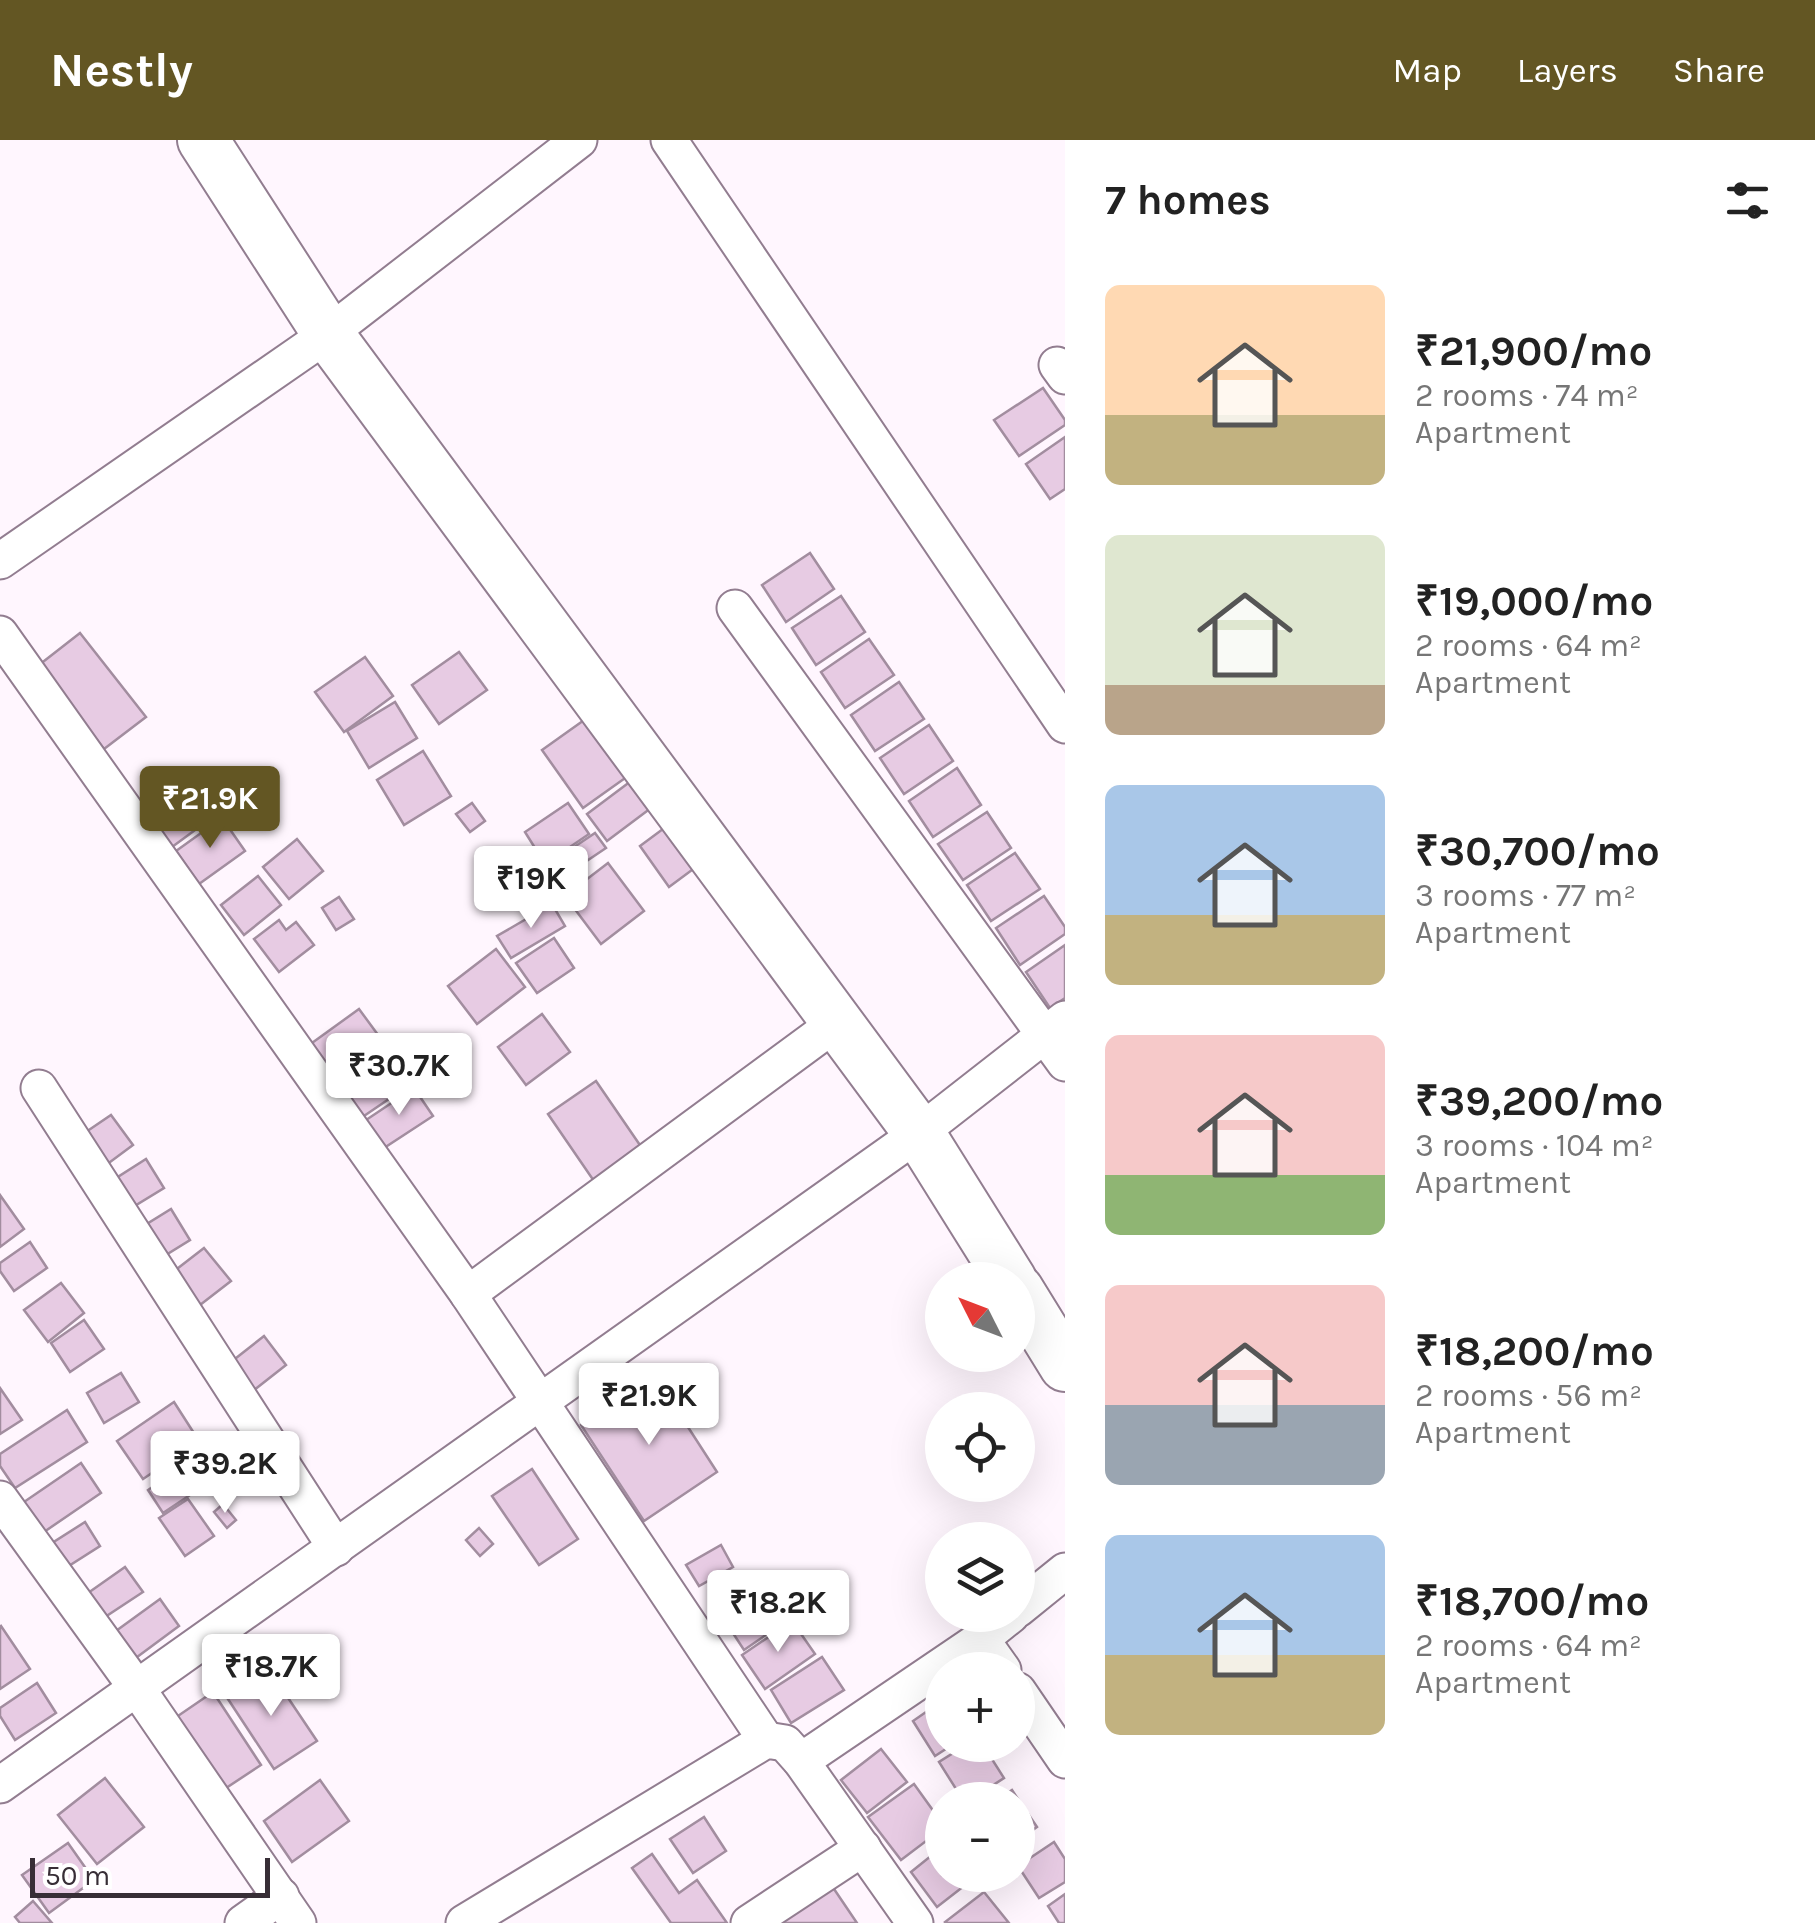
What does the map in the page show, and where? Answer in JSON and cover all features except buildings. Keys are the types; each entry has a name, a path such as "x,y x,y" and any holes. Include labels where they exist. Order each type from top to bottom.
{"main road":[{"path":"203,140 328,334 919,1133 1001,1262"},
{"path":"1035,1317 1065,1366"}],"street":[{"path":"0,561 328,334 579,140"},
{"path":"670,140 1065,725"},
{"path":"735,608 1054,1026 1065,1063"},
{"path":"0,634 468,1294 766,1740"},
{"path":"468,1294 836,1022"},
{"path":"0,1785 919,1133 1054,1026"},
{"path":"39,1088 336,1548"},
{"path":"0,1499 290,1910 244,1923"},
{"path":"1035,1596 1065,1571"},
{"path":"800,1761 989,1632"},
{"path":"981,1639 990,1652"},
{"path":"1035,1716 1065,1760"},
{"path":"464,1923 766,1740 785,1743 800,1761 916,1923"},
{"path":"749,1923 863,1848"}]}
